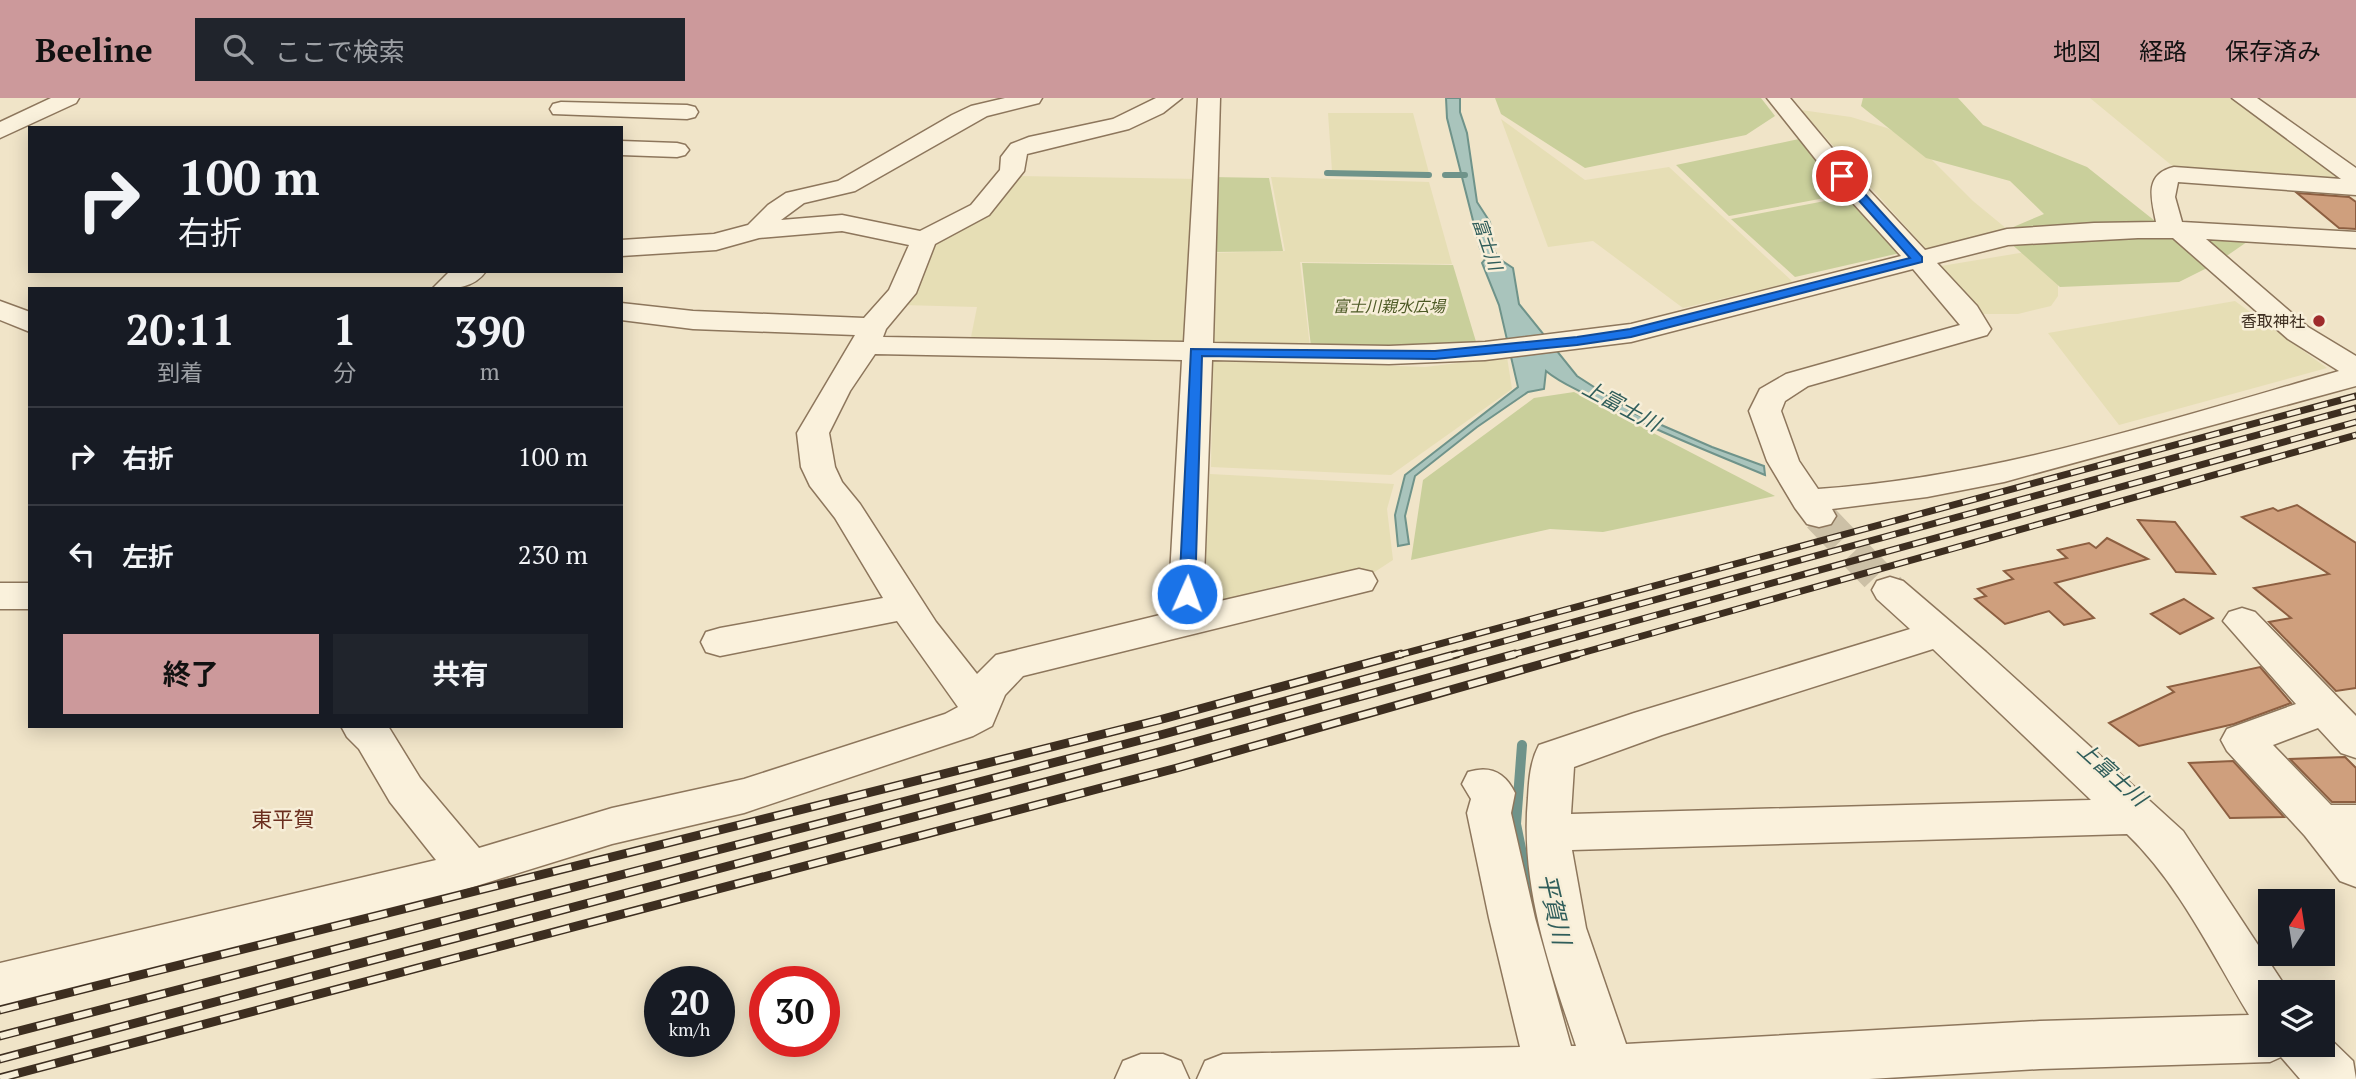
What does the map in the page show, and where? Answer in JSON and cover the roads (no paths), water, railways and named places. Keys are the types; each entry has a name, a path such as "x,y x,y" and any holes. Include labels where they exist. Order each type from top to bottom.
{"street":[{"path":"0,131 68,98"},
{"path":"979,706 907,606 848,512 827,486 818,467 813,433 820,416 869,336 902,293 924,240 980,210 1012,171 1013,156 1019,149 1029,144 1117,126 1155,110 1171,98"},
{"path":"1181,625 1187,594 1209,98"},
{"path":"1779,98 1842,176 1967,312 1977,329 1797,380 1771,396 1765,411 1783,461 1813,508 1943,486 2070,456 2356,376"},
{"path":"2243,98 2356,179"},
{"path":"757,230 777,209 795,198 846,186 935,132 979,111 1011,100"},
{"path":"562,112 687,113"},
{"path":"623,148 677,150"},
{"path":"2356,188 2174,174 2167,177 2163,197 2174,230 2298,333 2356,369"},
{"path":"623,247 716,242 757,230 842,223 924,240"},
{"path":"623,311 869,336 1196,352 1435,355 1631,333 2007,237 2047,232 2174,230 2356,240"},
{"path":"450,287 470,273"},
{"path":"0,309 28,322"},
{"path":"0,985 412,887 612,826 744,796 959,725 978,715 987,688 1010,665 1359,581"},
{"path":"1890,590 2016,690 2136,816 2167,844 2258,986"},
{"path":"720,642 907,606"},
{"path":"2242,621 2310,719 2356,742"},
{"path":"1610,1074 1569,951 1551,873 1549,785 1554,757 1660,720 1956,640"},
{"path":"2310,719 2242,740 2338,823 2356,868"},
{"path":"363,728 374,738 405,790 470,870"},
{"path":"1483,784 1494,793 1489,813 1512,918 1553,1075"},
{"path":"1549,832 2136,816"},
{"path":"1223,1079 1610,1074 2040,1045 2258,1038"},
{"path":"2313,1057 2335,1079"},
{"path":"1141,1079 1163,1079"}],"water":[{"path":"1446,98 1460,98 1460,112 1467,133 1477,202 1490,222 1493,248 1498,258 1513,268 1519,304 1577,376 1636,414 1764,466 1765,475 1630,417 1546,371 1544,389 1528,392 1477,427 1415,476 1405,516 1409,544 1398,546 1395,515 1405,475 1518,387 1499,305 1482,263 1486,258 1480,248 1447,118"}],"waterway":[{"path":"1327,173 1429,175"},
{"path":"1445,175 1465,175"},
{"name":"平賀川","path":"1522,745 1516,824 1538,932"}],"tunnel":[{"path":"1819,516 1890,590"}],"railway":[{"path":"1395,656 2356,396"},
{"path":"1450,656 2356,408"},
{"path":"1508,656 2356,422"},
{"path":"1571,656 2356,435"},
{"path":"0,1010 1159,720 1401,654"},
{"path":"0,1036 1164,734 1457,654"},
{"path":"0,1059 1166,750 1515,654"},
{"path":"0,1078 1177,768 1577,654"}],"place":[{"name":"香取神社","path":"2319,321"}],"district":[{"name":"東平賀","path":"283,820"}],"water label":[{"name":"富士川","path":"1487,244"},
{"name":"上富士川","path":"1621,406"},
{"name":"上富士川","path":"2112,774"}],"park label":[{"name":"富士川親水広場","path":"1389,306"}]}
